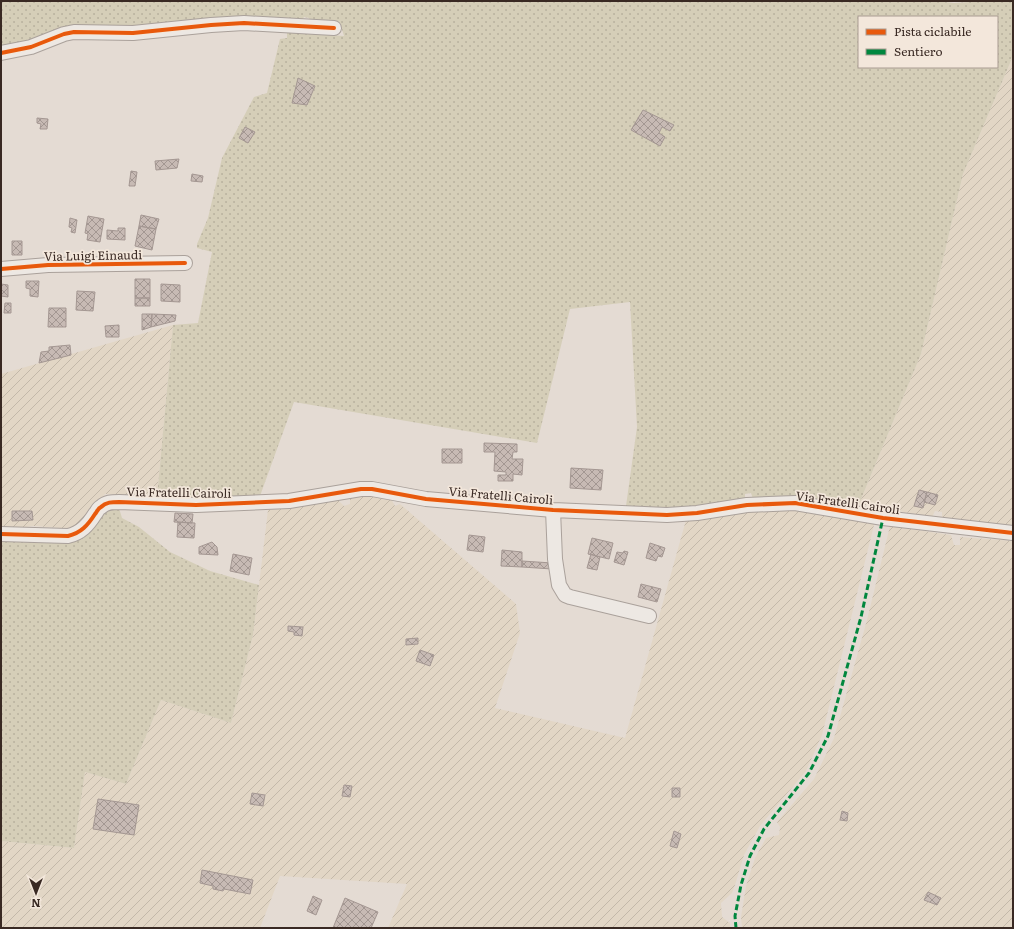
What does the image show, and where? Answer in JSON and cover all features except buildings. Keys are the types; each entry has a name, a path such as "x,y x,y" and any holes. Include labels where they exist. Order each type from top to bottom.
{"street":[{"path":"1,53 31,47 64,34 74,32 133,33 244,23 334,28"},
{"name":"Via Luigi Einaudi","path":"1,269 48,265 185,263"},
{"name":"Via Fratelli Cairoli","path":"1,534 68,536 75,534 89,524 100,507 108,502 196,505 289,501 361,489 372,489 426,498 553,510 667,515 697,513 747,504 795,503 883,518 1013,533"},
{"path":"553,510 556,566 559,585 565,595 648,616"}],"shaded area":[{"path":"1,1 936,1 954,3 1013,1 1013,56 963,174 921,354 859,504 784,497 753,499 751,493 745,494 745,498 700,507 670,508 626,506 637,427 630,302 570,309 537,443 294,402 260,496 181,501 157,497 173,325 198,323 212,252 197,248 197,244 208,218 222,158 254,97 267,93 280,39 287,38 287,32 344,36 340,23 311,23 309,18 304,17 300,23 134,29 1,49"},
{"path":"1013,56 1013,529 942,518 942,512 935,511 932,517 859,504 921,354 963,174"},
{"path":"173,325 157,497 105,494 86,519 72,529 34,526 1,531 1,374"},
{"path":"360,494 390,497 395,506 400,504 516,604 520,633 495,708 625,738 686,520 774,506 875,521 822,735 806,771 760,826 744,855 732,893 721,903 722,917 730,923 730,928 388,928 407,884 280,876 260,928 1,928 1,841 74,848 85,772 126,784 161,700 231,723 253,635 268,510 294,508 338,500 344,506 350,504 350,497"},
{"path":"119,508 122,518 139,527 170,552 210,571 259,585 253,635 231,723 161,700 126,784 85,772 74,848 1,841 1,539 79,539 87,534 103,513 108,510"},
{"path":"890,526 951,535 954,545 960,545 960,537 1013,541 1013,928 742,928 741,917 746,886 755,858 766,838 779,835 780,827 777,822 814,779 834,738 867,620"}],"marked path":[{"path":"736,928 735,916 741,885 750,856 764,829 809,773 828,736 861,617 883,518"}],"cycle path":[{"path":"1,53 31,47 64,34 74,32 133,33 244,23 334,28"},
{"path":"1,269 48,265 185,263"},
{"path":"1,534 73,535 90,522 99,508 112,502 196,505 289,501 361,489 372,489 426,499 553,510 667,515 697,513 747,505 795,503 883,518 1013,533"}]}
